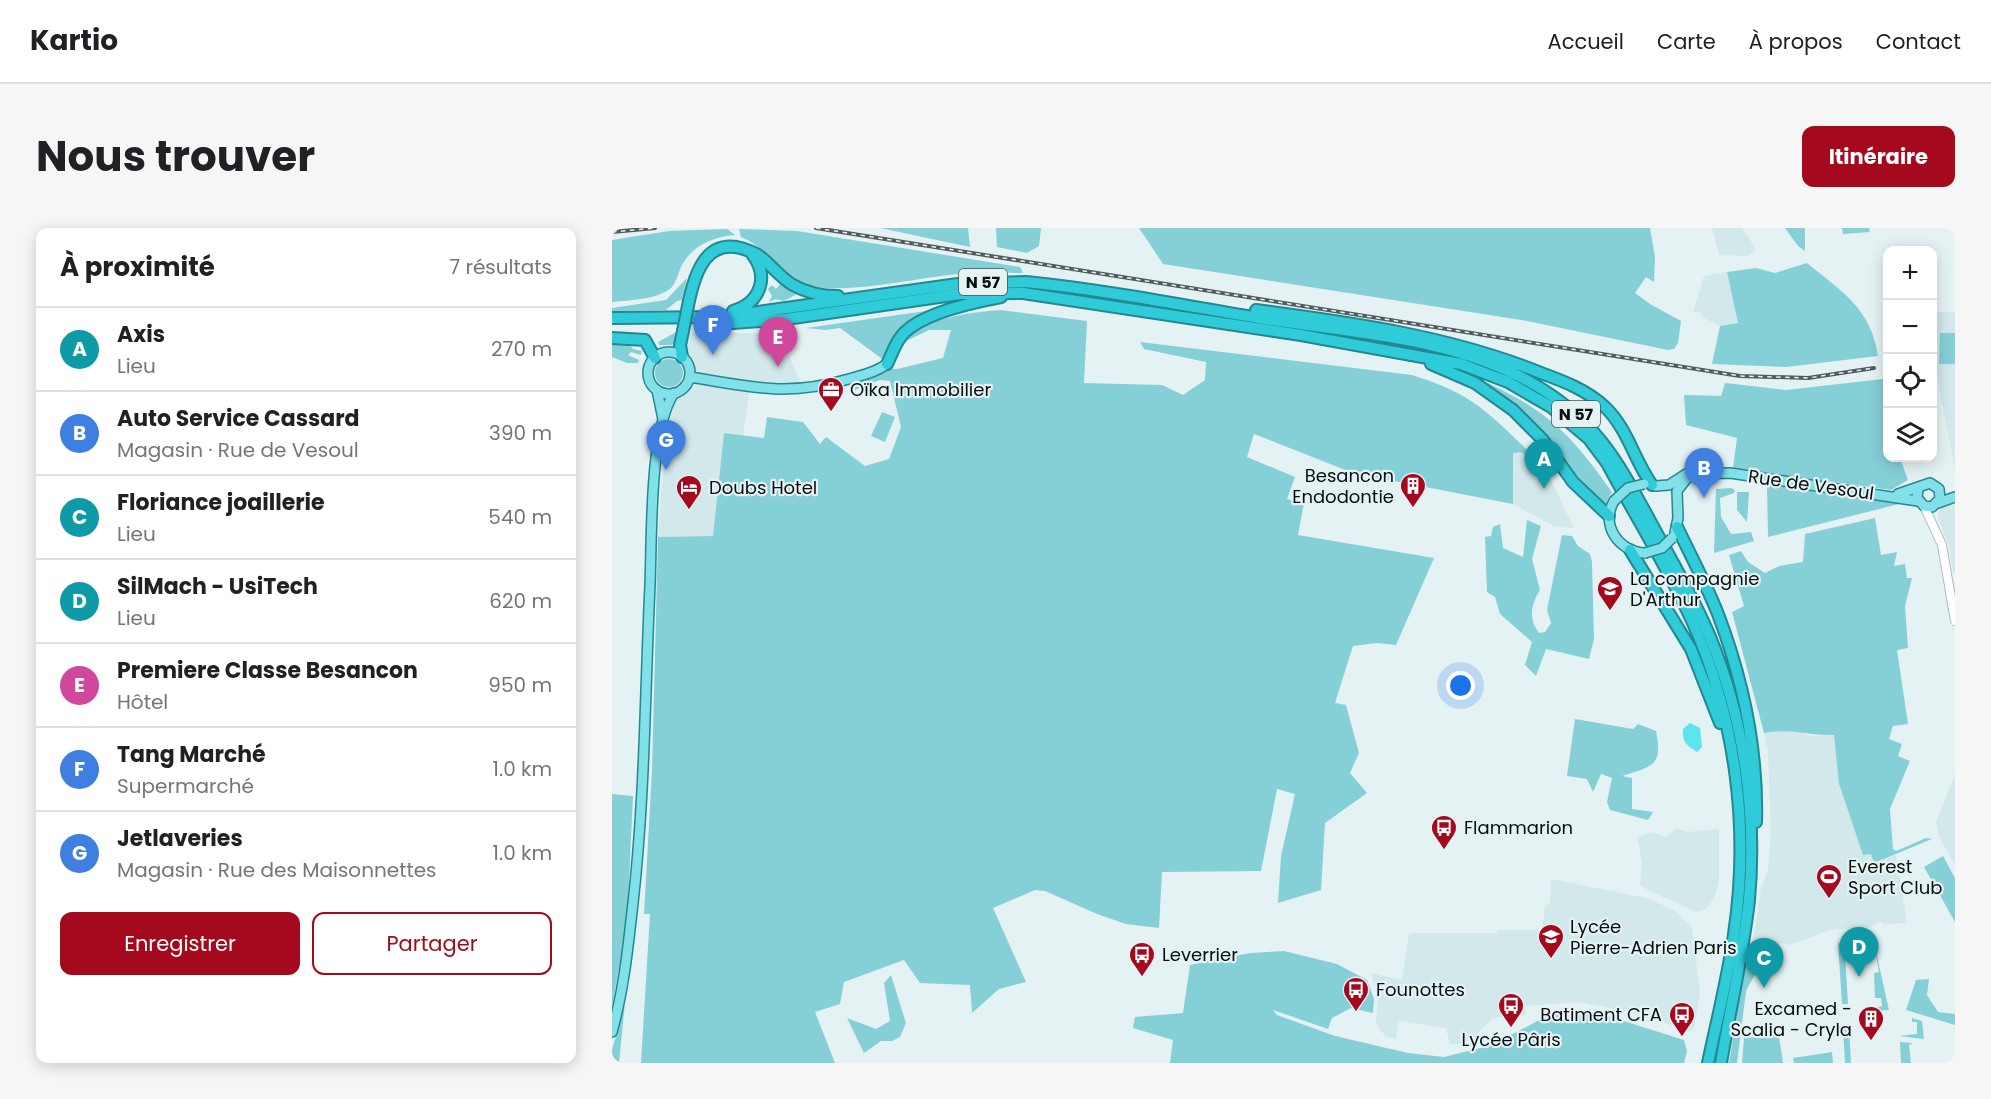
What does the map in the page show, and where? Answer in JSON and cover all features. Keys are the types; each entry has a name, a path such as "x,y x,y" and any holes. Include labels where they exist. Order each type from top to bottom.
{"highway":[{"path":"678,351 682,331 691,315 694,277 703,257 722,245 731,244 748,249 792,284 804,290 830,296 874,296"},
{"path":"691,315 744,307 754,300 761,287 762,276 756,260 748,249"},
{"name":"N 57","path":"612,318 691,315 984,282 1026,282 1383,337 1454,352 1521,377 1581,417 1615,457 1686,586 1714,648 1728,690 1743,753 1749,805 1750,876 1743,939 1721,1063"},
{"path":"1092,291 1136,293 1390,330 1458,345 1512,362 1570,385 1605,407 1626,435 1651,485"},
{"path":"887,364 898,340 914,325 957,308 1023,293"},
{"name":"N 57","path":"612,325 744,323 960,294 1023,293 1461,364 1508,382 1559,413 1601,454 1675,586 1697,633 1720,698 1734,758 1740,808 1739,896 1735,933 1708,1063"},
{"path":"612,338 645,340 655,358"},
{"path":"1399,353 1460,375 1502,401 1536,433 1573,482 1609,516"},
{"path":"1677,527 1718,614 1744,699 1753,756 1757,807 1756,840 1750,876"},
{"path":"1630,550 1679,627 1700,668 1721,725 1740,808"}],"main road":[{"path":"657,390 674,393 683,389 690,377 689,366 678,351 655,358 649,374 657,390 663,421"},
{"path":"690,377 782,391 832,384 871,373 887,364"},
{"path":"612,1032 624,991 641,823 653,507 663,421 674,393"},
{"path":"1694,473 1678,488 1675,504 1677,527 1672,538 1662,548 1645,553 1630,550 1615,537 1609,516 1614,501 1624,490 1651,485 1667,486 1686,474 1694,473"},
{"name":"Rue de Vesoul","path":"1694,473 1759,476 1893,496 1921,504 1937,504"},
{"name":"Rue de Vesoul","path":"1893,496 1930,483 1939,489"},
{"path":"1651,485 1675,504"},
{"path":"1918,489 1921,504"},
{"path":"1937,504 1939,489 1955,495"},
{"path":"1937,504 1955,495"}],"street":[{"path":"1921,504 1934,525 1942,545 1955,621"},
{"path":"1934,525 1933,514 1937,504"}],"shaded area":[{"path":"880,228 968,228 970,247"},
{"path":"996,228 1041,228 1039,246 1027,253 997,247"},
{"path":"1139,228 1650,228 1655,257 1654,282 1646,277 1635,293 1681,321 1678,343 1674,349 1668,350 1527,321 1163,264"},
{"path":"1712,228 1742,228 1756,249 1748,256 1719,255"},
{"path":"1785,228 1805,228 1805,251 1798,246"},
{"path":"1842,228 1869,228 1870,232 1843,234"},
{"path":"727,229 735,235 711,240 697,248 686,259 673,286 665,292 643,299 612,302 612,240 669,231"},
{"path":"739,229 797,231 1020,267 1023,273 958,274 850,288 812,286 790,277 757,246 741,237"},
{"path":"1807,263 1853,302 1862,313 1869,325 1878,356 1786,367 1712,364 1720,326 1738,323 1727,272 1756,268 1775,273"},
{"path":"1727,272 1738,324 1720,326 1702,317 1700,312 1693,312 1704,276"},
{"path":"687,278 682,300 677,301 666,310 612,311 612,308 666,300"},
{"path":"781,283 797,294 784,301 776,299 769,302 772,296 768,289 772,285 776,289"},
{"path":"1001,310 1087,321 1084,383 1162,385 1183,395 1205,380 1206,362 1144,349 1140,342 1412,375 1460,394 1484,410 1549,471 1543,470 1521,452 1513,453 1513,504 1353,473 1254,434 1247,457 1295,477 1287,499 1304,503 1298,535 1434,558 1396,645 1377,643 1353,646 1335,703 1346,705 1359,753 1350,773 1367,793 1325,823 1321,890 1278,903 1281,856 1295,794 1277,789 1261,871 1162,872 1159,928 1126,924 1045,891 1035,890 993,908 1026,982 999,989 972,1013 970,985 920,983 904,960 844,982 840,1004 815,1012 835,1063 641,1063 650,914 644,914 652,771 658,537 713,536 724,433 764,438 767,417 803,422 820,444 826,437 865,466 889,459 901,427 890,381 880,380 855,390 853,381 885,368 897,369 943,358 951,330 929,330 902,343 910,334 921,328 947,318"},
{"path":"926,311 928,315 885,361 840,328 826,330 806,328"},
{"path":"1937,312 1955,312 1955,470 1937,375"},
{"path":"676,332 672,345 659,345 658,342"},
{"path":"688,333 780,333 803,389 750,387 743,435 724,433 713,536 658,537 662,479 673,402 694,386 695,371 684,351"},
{"path":"1940,333 1955,333 1955,364 1939,364"},
{"path":"612,343 629,344 633,349 642,351 641,355 631,352 628,355 639,360 638,363 627,363 612,357"},
{"path":"669,359 679,363 683,373 679,383 669,387 659,383 655,373 659,363"},
{"path":"1883,379 1883,462 1901,462 1908,480 1891,490 1733,468 1737,438 1686,425 1684,395 1721,396 1725,383 1786,390"},
{"path":"1488,383 1545,416 1572,441 1612,492 1606,503 1577,477 1535,423 1487,385"},
{"path":"882,412 895,417 885,442 871,436"},
{"path":"1521,452 1550,478 1574,528 1554,526 1513,504 1513,453"},
{"path":"1767,484 1898,502 1899,504 1768,537"},
{"path":"1716,489 1735,490 1734,493 1720,498 1721,517 1731,534 1751,532 1754,541 1714,553"},
{"path":"1737,492 1749,492 1747,522 1737,510"},
{"path":"1948,504 1955,504 1955,572 1953,572 1949,545 1937,516 1941,508"},
{"path":"1875,518 1881,555 1897,552 1894,566 1905,564 1907,578 1912,578 1905,606 1908,648 1897,650 1908,724 1893,726 1889,739 1902,744 1898,756 1910,761 1890,809 1893,849 1896,851 1926,838 1932,839 1874,863 1871,854 1863,855 1839,784 1834,735 1783,731 1764,733 1732,612 1744,606 1729,555 1741,551 1748,562 1765,573 1779,566 1803,562 1805,534"},
{"path":"1527,520 1541,526 1532,559 1540,590 1534,601 1532,617 1539,633 1545,632 1551,623 1547,610 1562,535 1572,536 1578,546 1590,554 1592,562 1594,639 1589,659 1546,649 1536,676 1525,665 1532,642 1500,614 1495,597 1487,592 1485,537 1491,536 1493,527 1500,524 1503,548 1523,557"},
{"path":"1575,719 1633,729 1638,724 1656,731 1658,751 1653,763 1641,770 1622,776 1632,778 1632,809 1653,812 1648,820 1610,810 1607,802 1612,778 1601,774 1593,792 1587,779 1567,776"},
{"path":"1690,723 1700,728 1702,747 1697,752 1687,745 1683,737 1683,729"},
{"path":"1787,729 1812,736 1834,735 1839,784 1863,854 1871,853 1874,863 1896,855 1907,923 1884,924 1880,921 1870,927 1830,930 1790,945 1782,943 1759,948 1753,942 1761,888 1768,870 1771,834 1768,752 1764,733"},
{"path":"1955,774 1955,865 1939,837 1936,822"},
{"path":"612,794 633,796 627,923 612,1007"},
{"path":"1676,828 1687,832 1719,829 1719,880 1715,897 1706,909 1696,912 1640,886 1642,862 1637,838 1651,832 1666,837"},
{"path":"1943,856 1955,878 1955,922 1924,867"},
{"name":"Lycée Pierre-Adrien Paris","path":"1551,879 1646,898 1674,910 1692,927 1700,993 1694,1027 1690,1032 1640,1014 1580,1002 1526,1006 1526,1015 1493,1018 1470,1040 1458,1044 1450,1044 1446,1028 1399,1021 1396,1039 1387,1037 1381,1031 1376,1023 1378,999 1371,973 1402,980 1409,933 1497,933 1497,930 1542,930 1545,906 1550,903"},
{"path":"1872,934 1889,1010 1863,1012 1882,1006 1881,998 1875,998 1874,973 1879,972"},
{"path":"1865,935 1869,937 1869,941 1868,937 1849,939 1843,944 1842,952 1869,950 1870,946 1869,956 1869,952 1845,954 1848,1004 1842,1004 1838,944 1844,937"},
{"path":"1284,951 1337,964 1367,980 1374,999 1373,1013 1351,1008 1332,1018 1328,1029 1273,1010 1277,1015 1335,1036 1408,1053 1444,1057 1492,1045 1547,1016 1589,1010 1684,1040 1687,1051 1684,1063 1170,1063 1173,1040 1133,1028 1135,1017 1183,1013 1190,965 1250,953"},
{"path":"1746,956 1762,961 1746,991 1737,1063 1729,1063"},
{"path":"891,975 906,1023 900,1037 892,1041 881,1041 864,1053 847,1018 876,1029 890,1021 884,983"},
{"path":"1929,979 1927,995 1938,1012 1955,1014 1955,1025 1906,1010 1916,980"},
{"path":"625,1003 619,1063 612,1063 612,1050"},
{"path":"1912,1018 1922,1021 1924,1039 1899,1036 1917,1034 1917,1022 1912,1022"},
{"path":"1843,1028 1849,1028 1851,1063 1845,1063"},
{"path":"1779,1036 1783,1063 1742,1063 1744,1038"},
{"path":"1900,1042 1913,1043 1909,1045 1911,1063 1901,1063"},
{"path":"1832,1052 1833,1063 1794,1063 1793,1058"}],"railway":[{"path":"612,232 655,228"},
{"path":"816,228 1740,376 1808,378 1874,368"}],"place":[{"name":"Tang Marché","path":"713,355"},
{"name":"Premiere Classe Besancon","path":"778,367"},
{"name":"Oïka Immobilier","path":"831,413"},
{"name":"Jetlaveries","path":"666,470"},
{"name":"Axis","path":"1544,489"},
{"name":"Auto Service Cassard","path":"1704,498"},
{"name":"Besancon Endodontie","path":"1413,509"},
{"name":"Doubs Hotel","path":"689,511"},
{"name":"La compagnie D'Arthur","path":"1610,612"},
{"name":"Flammarion","path":"1444,851"},
{"name":"Everest Sport Club","path":"1829,900"},
{"name":"Lycée Pierre-Adrien Paris","path":"1551,960"},
{"name":"SilMach - UsiTech","path":"1859,977"},
{"name":"Leverrier","path":"1142,978"},
{"name":"Floriance joaillerie","path":"1764,988"},
{"name":"Founottes","path":"1356,1013"},
{"name":"Lycée Pâris","path":"1511,1029"},
{"name":"Batiment CFA","path":"1682,1038"},
{"name":"Excamed - Scalia - Cryla","path":"1871,1042"}]}
